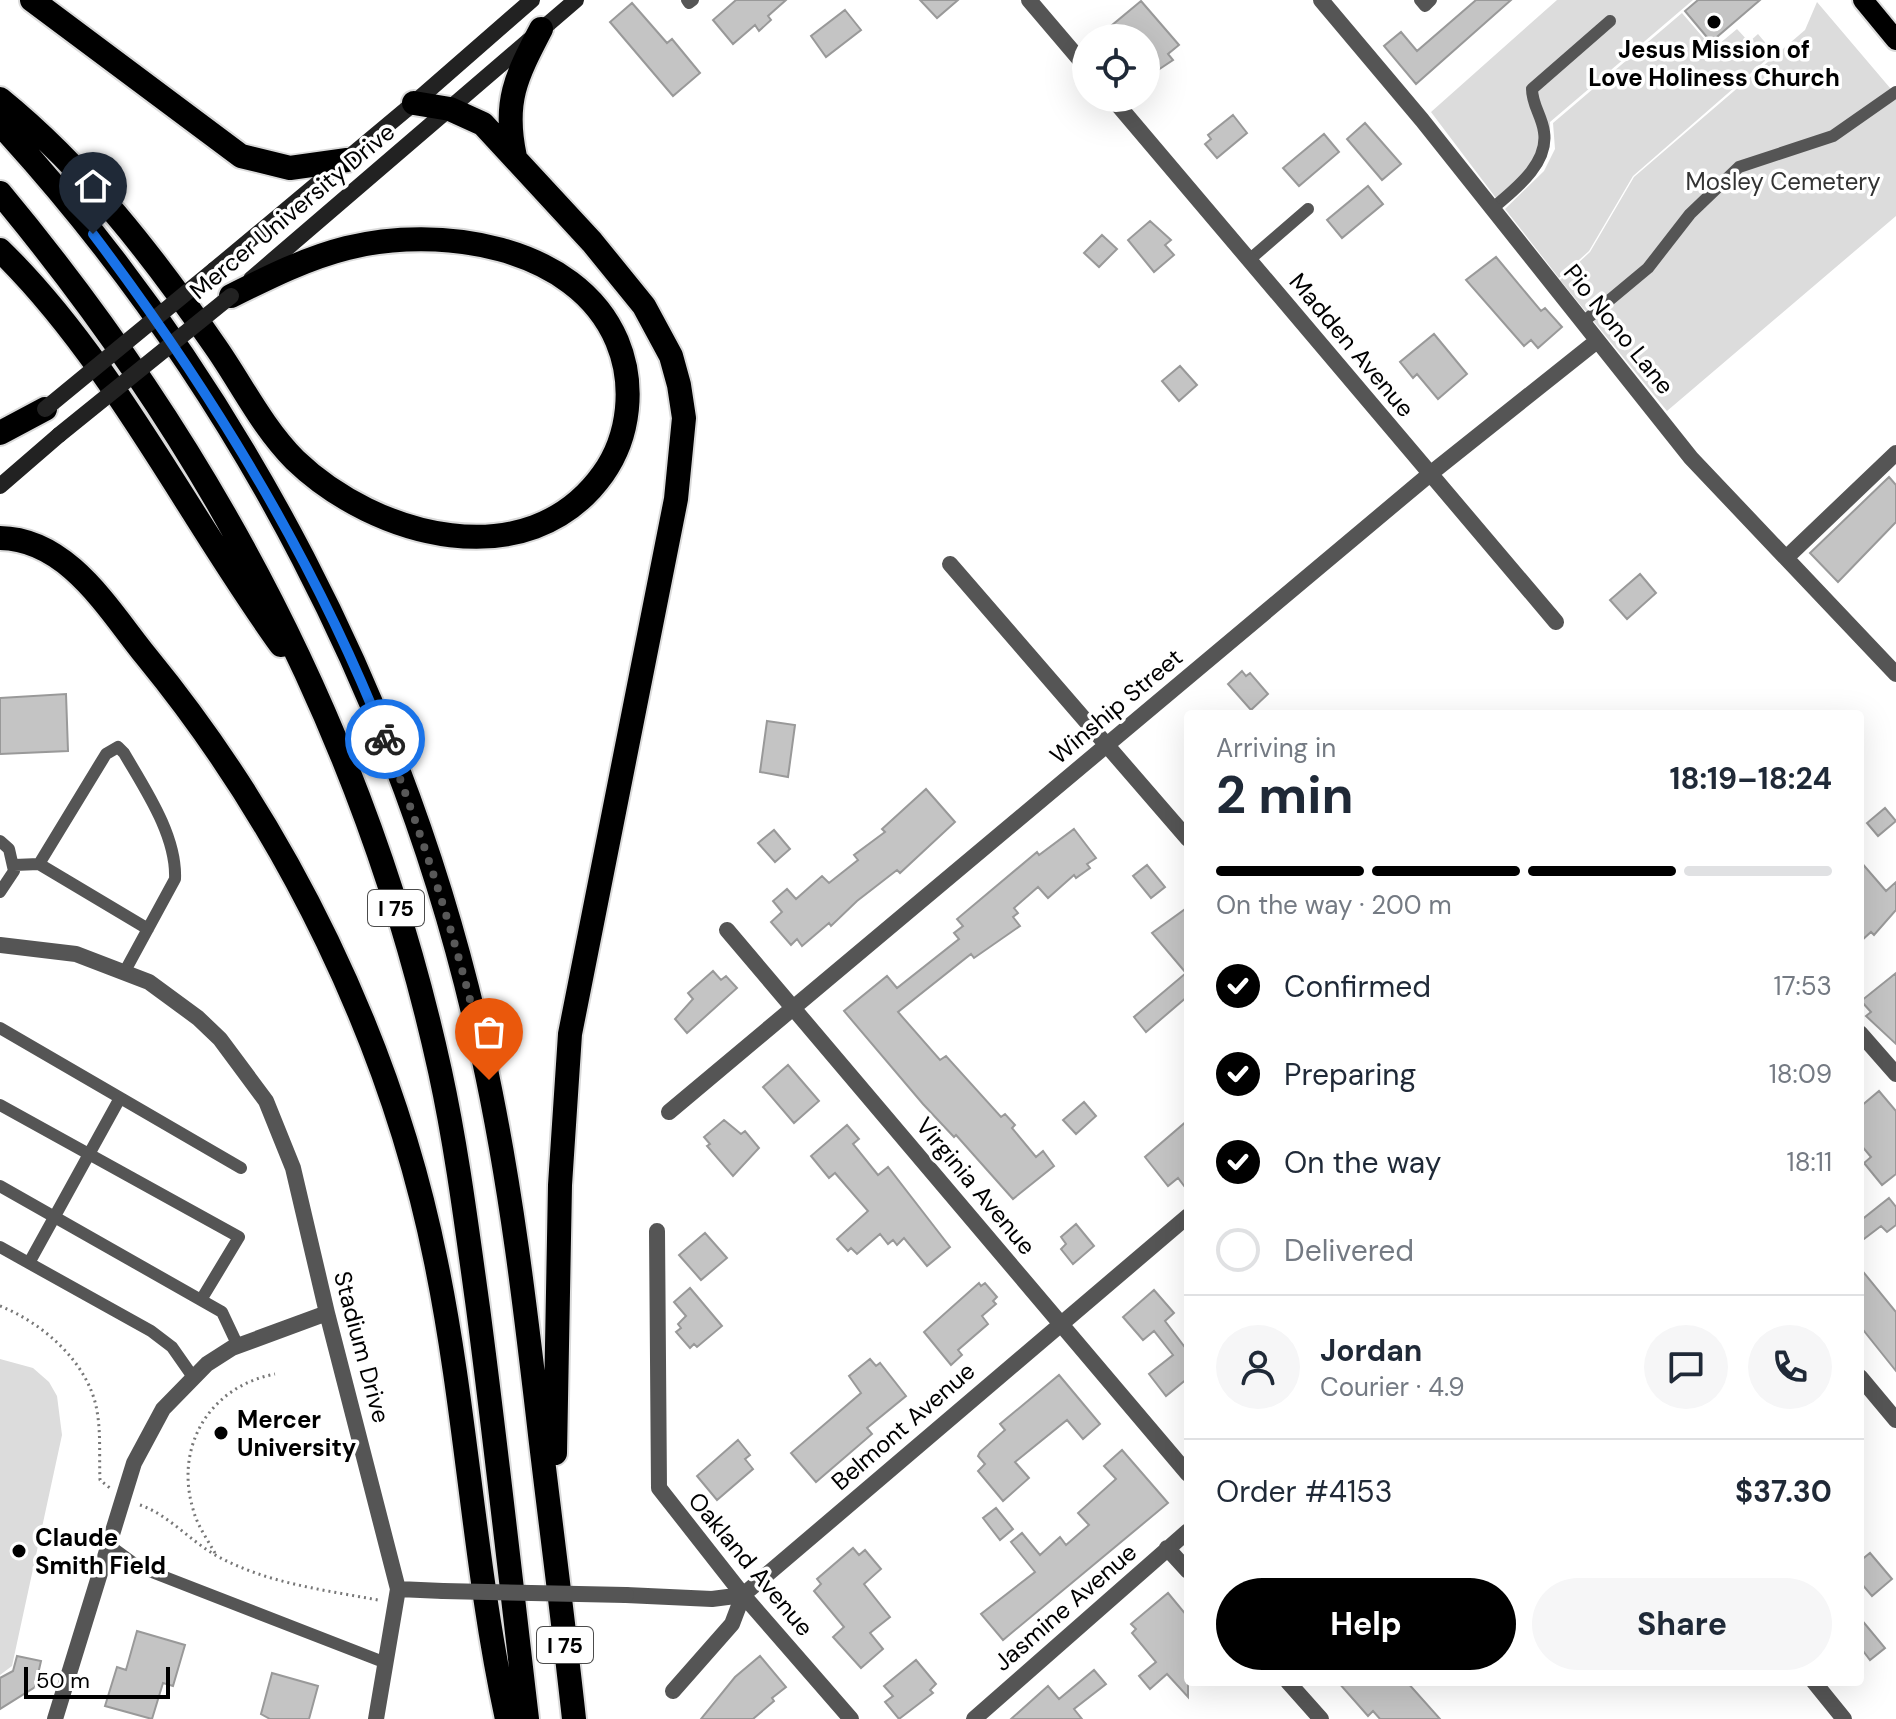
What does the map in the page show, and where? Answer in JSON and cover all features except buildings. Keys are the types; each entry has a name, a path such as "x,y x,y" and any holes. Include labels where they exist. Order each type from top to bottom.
{"highway":[{"path":"32,0 241,156 290,168 347,160"},
{"path":"515,157 509,131 509,105 515,83 541,29"},
{"path":"0,99 40,131 121,221 169,283 274,435 294,458 344,498 392,522 422,530 448,536 501,536 543,524 563,514 593,487 616,453 627,409 627,384 618,342 594,304 554,273 531,261 476,244 446,240 384,241 308,260 231,296"},
{"path":"414,103 450,109 483,124 619,273 651,317 671,356 684,418 676,499 570,1034 560,1185 556,1572"},
{"name":"I 75","path":"0,124 93,234 166,331 222,415 268,495 335,625 378,720 416,820 449,922 501,1139 574,1719"},
{"name":"I 75","path":"0,193 99,316 154,396 240,539 312,684 343,757 391,888 440,1072 462,1193 527,1719"},
{"path":"0,250 48,304 124,406 251,604 312,684"},
{"path":"0,433 45,409"},
{"path":"0,538 29,543 65,562 96,594 166,680 248,798 353,1000 399,1124 436,1262 490,1640 507,1719"}],"main road":[{"name":"Mercer University Drive","path":"0,486 231,296 576,0"},
{"path":"1863,0 1896,40"},
{"name":"Mercer University Drive","path":"0,447 347,160 529,1"}],"street":[{"path":"1029,0 1072,51"},
{"name":"Pio Nono Lane","path":"1326,2 1691,458 1896,674"},
{"name":"Madden Avenue","path":"1124,112 1556,622"},
{"name":"Winship Street","path":"669,1112 1430,474 1597,341"},
{"path":"1786,558 1896,453"},
{"path":"950,564 1184,834"},
{"name":"Virginia Avenue","path":"727,930 1184,1469"},
{"name":"Stadium Drive","path":"0,945 76,954 149,982 198,1018 241,1062 266,1101 293,1168 398,1589"},
{"path":"1864,1038 1896,1074"},
{"name":"Belmont Avenue","path":"673,1691 732,1624 743,1595 1184,1219"},
{"name":"Oakland Avenue","path":"657,1231 659,1488 743,1595 851,1719"},
{"path":"55,1719 143,1441 163,1409 193,1377 238,1346 327,1313"},
{"path":"1864,1382 1896,1420"},
{"name":"Jasmine Avenue","path":"974,1719 1184,1534"},
{"path":"1167,1548 1184,1567"},
{"path":"376,1719 398,1589 712,1599 743,1595"},
{"path":"1292,1686 1321,1719"},
{"path":"1817,1686 1844,1719"}],"lane":[{"path":"687,0 689,3 693,0"},
{"path":"1420,0 1425,6 1431,0"},
{"path":"1493,208 1532,171 1544,147 1545,133 1532,100 1532,89 1610,21"},
{"path":"1582,323 1648,268 1690,214 1739,167 1833,136 1896,92"},
{"path":"1249,260 1308,209"},
{"path":"39,864 106,754 118,747 151,799 176,863 175,879 125,971"},
{"path":"0,841 9,849 14,865 11,880 0,892"},
{"path":"14,865 39,864 148,929"},
{"path":"0,1028 241,1168"},
{"path":"29,1263 120,1098"},
{"path":"0,1105 239,1237 201,1300"},
{"path":"0,1186 222,1312 238,1346"},
{"path":"0,1247 151,1331 172,1347 193,1377"},
{"path":"109,1545 139,1567 386,1663"}],"path":[{"path":"0,1306 55,1339 84,1375 97,1410 100,1480 123,1500 154,1510 217,1556 262,1575 380,1600 398,1589"},
{"path":"217,1556 196,1519 188,1486 189,1461 196,1436 205,1416 238,1385 275,1374"}],"green space":[{"path":"1557,0 1693,0 1550,122 1548,151 1539,170 1502,206 1431,112"},
{"name":"Mosley Cemetery","path":"1817,2 1896,95 1896,216 1667,411 1560,280 1590,252 1634,177 1805,30"},
{"path":"1682,13 1713,49 1737,29 1749,42 1758,34 1774,53 1633,176 1589,251 1559,278 1505,209 1544,171 1555,149 1553,123"},
{"name":"Claude Smith Field","path":"0,1359 33,1368 49,1382 57,1396 62,1435 12,1666 0,1675"}],"way so far":[{"path":"385,739 416,820 449,922 489,1080"}],"place":[{"name":"Jesus Mission of Love Holiness Church","path":"1714,22"},
{"name":"Mercer University","path":"221,1433"},
{"name":"Claude Smith Field","path":"19,1551"}],"route":[{"path":"93,234 166,331 222,415 268,495 335,625 385,739"}]}
